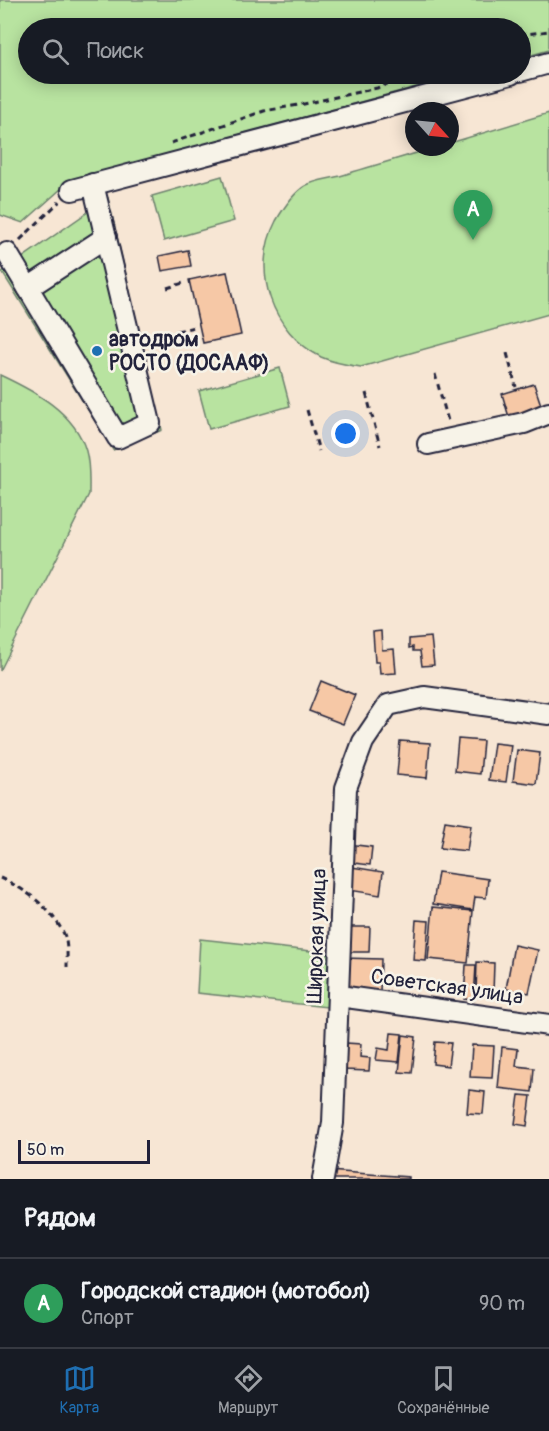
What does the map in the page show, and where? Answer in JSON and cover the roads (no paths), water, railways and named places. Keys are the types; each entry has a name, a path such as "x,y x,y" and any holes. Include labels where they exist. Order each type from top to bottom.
{"street":[{"path":"531,68 549,63"},
{"path":"72,190 473,84"},
{"path":"7,253 118,438 150,423 93,184"},
{"path":"28,288 106,237"},
{"path":"428,444 524,423 549,413"},
{"name":"Широкая улица","path":"323,1179 333,1123 346,788 363,742 388,705 424,697 549,714"},
{"name":"Советская улица","path":"339,996 549,1025"}],"place":[{"name":"Городской стадион (мотобол)","path":"473,240"},
{"name":"автодром РОСТО (ДОСААФ)","path":"97,351"}]}
